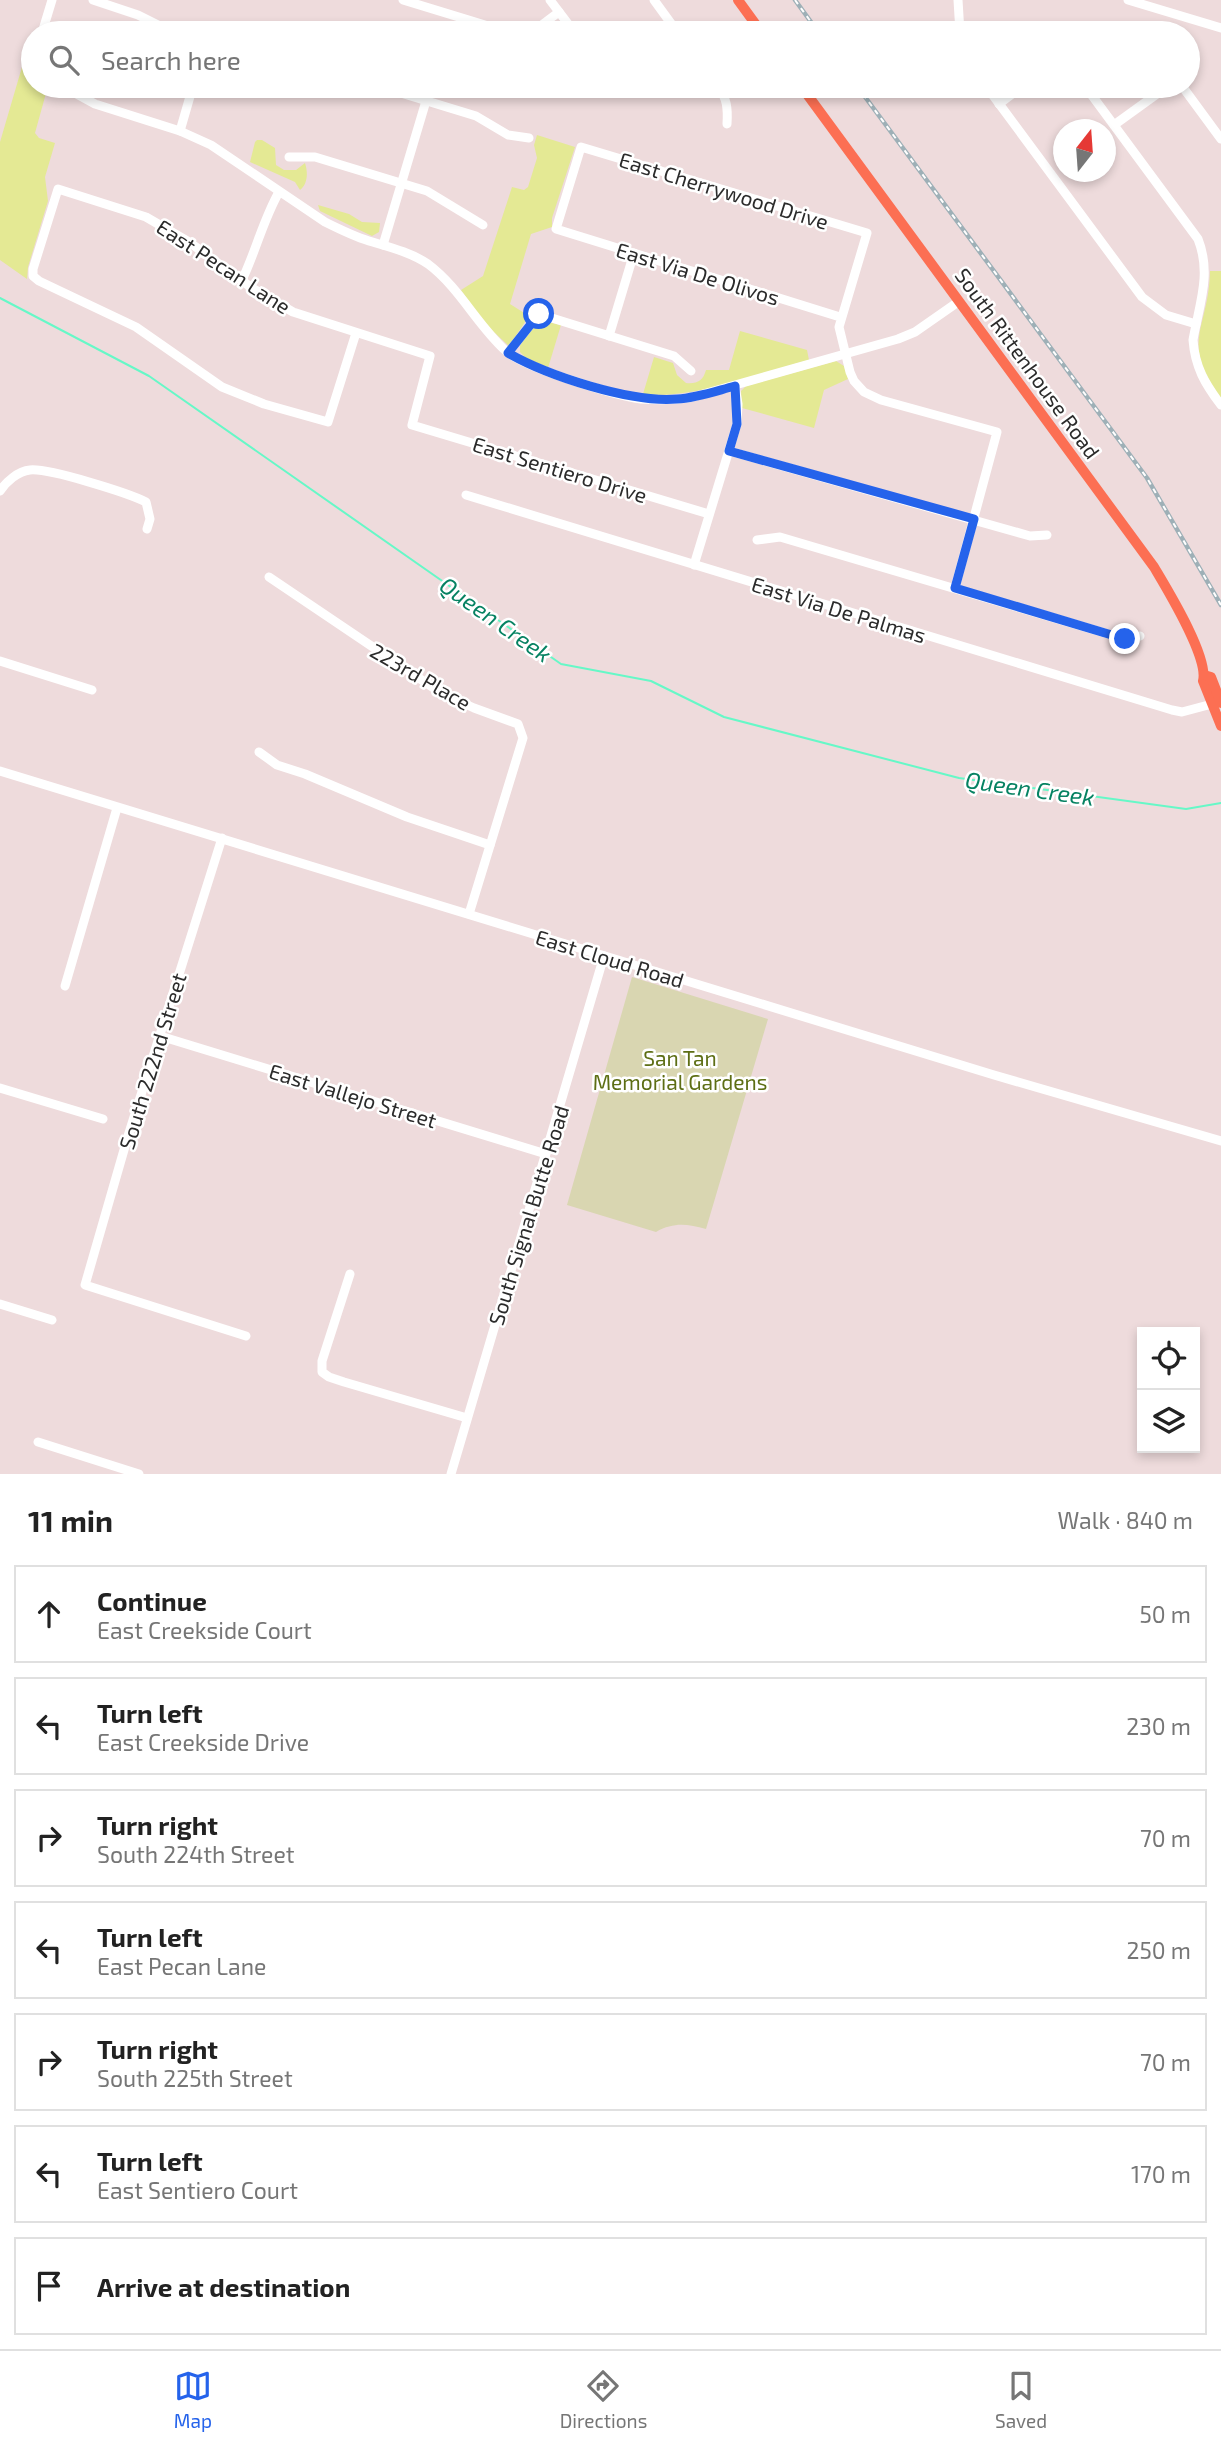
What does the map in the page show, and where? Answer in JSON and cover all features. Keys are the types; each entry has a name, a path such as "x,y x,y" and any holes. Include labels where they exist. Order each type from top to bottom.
{"main road":[{"path":"738,0 753,21"},
{"name":"South Rittenhouse Road","path":"810,98 1154,567 1188,630 1204,675 1211,677 1221,726"}],"street":[{"path":"46,21 52,0"},
{"path":"93,0 150,21"},
{"path":"403,0 472,21"},
{"path":"550,0 566,21"},
{"path":"654,0 667,21"},
{"path":"958,0 959,21"},
{"path":"1128,0 1198,21"},
{"path":"547,21 559,12"},
{"path":"1200,22 1221,28"},
{"path":"84,98 180,131 211,145 279,192 343,231 412,255 437,272 508,353 532,367 632,397 677,399 735,386 845,354 915,332 958,302"},
{"path":"180,131 189,98"},
{"path":"416,98 476,116 508,135 529,138"},
{"path":"726,98 727,124"},
{"path":"995,98 1142,298 1166,315 1196,324"},
{"path":"999,104 1007,98"},
{"path":"1094,98 1110,119"},
{"path":"1116,124 1151,98"},
{"path":"1191,98 1221,139"},
{"path":"383,246 426,101"},
{"path":"1116,128 1193,231 1201,247 1205,276 1194,350 1198,370 1221,405"},
{"name":"East Via De Olivos","path":"581,147 556,229 841,317"},
{"name":"East Cherrywood Drive","path":"581,147 867,233 841,317"},
{"path":"289,157 315,157 427,191 483,226"},
{"name":"East Pecan Lane","path":"356,332 328,422 264,404 222,387 135,327 33,276 58,188 146,217 169,229 293,312 356,332 430,356 412,425"},
{"path":"243,280 267,214 279,192"},
{"path":"610,336 634,253"},
{"path":"508,353 539,314 674,356 691,371"},
{"path":"841,317 839,327 845,354 854,381 864,392 873,397 997,432 955,588"},
{"path":"694,565 737,424 735,386"},
{"name":"East Sentiero Drive","path":"412,425 709,514"},
{"path":"729,451 1030,536 1047,535"},
{"path":"0,491 6,482 29,470 63,476 131,495 146,502 150,519 147,529"},
{"name":"East Via De Palmas","path":"466,495 1172,710 1182,712 1216,703"},
{"path":"757,540 780,537 1125,639 1140,636"},
{"name":"223rd Place","path":"269,577 441,693 518,724 523,737 469,914"},
{"path":"0,661 92,690"},
{"path":"259,752 277,765 306,774 407,817 490,845"},
{"name":"East Cloud Road","path":"0,771 1221,1142"},
{"path":"65,986 117,808"},
{"name":"South 222nd Street","path":"222,838 85,1285 246,1336"},
{"name":"South Signal Butte Road","path":"451,1474 604,956"},
{"name":"East Vallejo Street","path":"160,1036 546,1154"},
{"path":"0,1088 103,1119"},
{"path":"350,1273 322,1362 322,1371 329,1377 344,1382 467,1418"},
{"path":"0,1304 52,1320"},
{"path":"38,1442 139,1474"}],"green space":[{"path":"21,70 21,98 45,98 35,133 39,138 55,143 45,177 48,201 28,267 27,279 0,260 0,142"},
{"path":"537,135 575,147 552,218 552,227 531,234 510,304 529,316 509,346 484,323 461,290 483,276 512,187 524,190 528,187 537,158 534,145"},
{"path":"257,140 275,148 276,165 284,170 296,170 305,163 307,178 300,190 295,182 250,162"},
{"path":"318,205 349,214 362,222 380,223 379,232 372,236 320,211"},
{"path":"1210,271 1221,271 1221,398 1208,379 1199,348"},
{"path":"539,320 561,325 548,368 520,352 520,345"},
{"path":"740,331 807,350 809,360 704,389 662,395 643,394 654,357 673,363 677,375 686,383 699,381 706,370 729,370"},
{"path":"836,361 844,366 848,379 824,390 814,428 742,408 741,391 746,386"},
{"name":"San Tan Memorial Gardens","path":"632,977 768,1019 706,1229 681,1225 656,1232 567,1205"}],"waterway":[{"name":"Queen Creek","path":"0,298 149,376 561,664 651,681 724,717 959,778 1186,809 1221,803"}],"railway":[{"path":"795,0 810,21"},
{"path":"866,98 1147,478 1221,605"}],"route":[{"path":"539,314 508,353 532,367 632,397 658,400 689,398 735,386 737,424 729,451 974,519 955,588 1125,639"}]}
